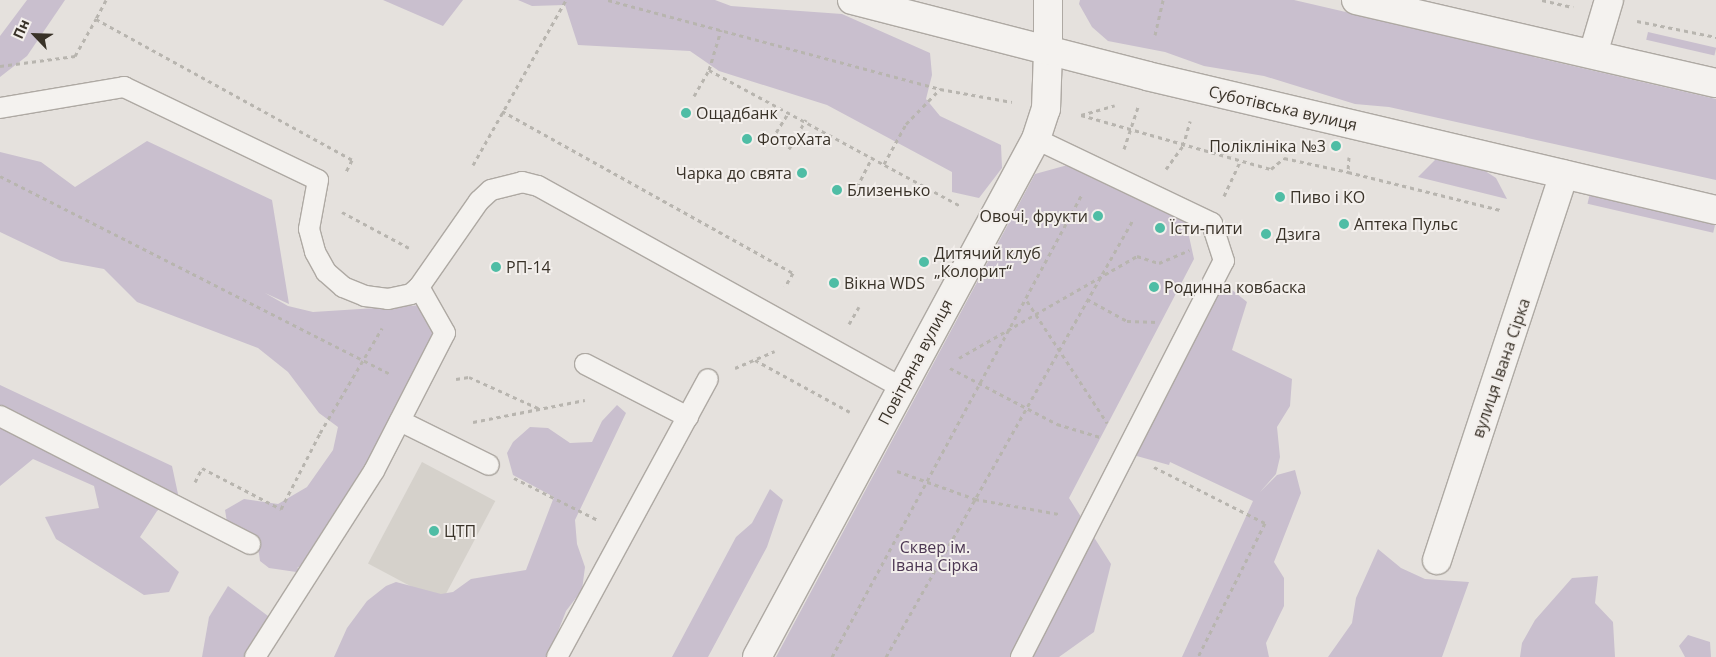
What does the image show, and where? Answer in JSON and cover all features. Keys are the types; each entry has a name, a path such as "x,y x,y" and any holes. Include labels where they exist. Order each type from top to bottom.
{"street":[{"name":"Суботівська вулиця","path":"852,0 1048,51 1716,210"},
{"name":"Повітряна вулиця","path":"756,657 1036,139 1046,109 1048,0"},
{"path":"1356,0 1716,83"},
{"path":"1593,54 1609,0"},
{"name":"вулиця Івана Сірка","path":"1437,560 1564,174"}],"lane":[{"path":"0,108 124,87 318,180 309,229 315,252 326,272 344,287 365,296 410,291 478,201 490,190 522,182 538,186 901,387"},
{"path":"1021,657 1224,261 1212,223 1036,139"},
{"path":"255,657 369,479 445,332 410,291"},
{"path":"585,364 688,417"},
{"path":"557,657 708,379"},
{"path":"0,416 250,544"},
{"path":"400,421 489,465"}],"path":[{"path":"0,66 75,56 106,0"},
{"path":"470,168 566,0"},
{"path":"608,0 940,89 1017,103"},
{"path":"1155,34 1163,0"},
{"path":"1542,0 1582,9"},
{"path":"96,19 352,160 345,175"},
{"path":"1632,20 1716,37"},
{"path":"694,96 709,70 721,30"},
{"path":"709,70 806,120 969,210"},
{"path":"884,164 906,124 940,89"},
{"path":"832,657 1013,328 1096,167 1123,151 1142,97"},
{"path":"886,657 1148,193 1183,146 1193,110"},
{"path":"502,111 793,273 785,288 793,292"},
{"path":"772,140 789,112"},
{"path":"1081,115 1183,146 1271,169 1284,158 1500,210"},
{"path":"789,149 806,120"},
{"path":"1348,172 1349,149"},
{"path":"857,186 872,157"},
{"path":"0,176 364,359 417,388 469,377 538,408"},
{"path":"338,210 414,251"},
{"path":"1198,657 1265,523 1126,453 1102,438 1057,424 945,365 1098,281 1137,256 1159,264 1187,251 1212,223"},
{"path":"1187,242 1188,259"},
{"path":"181,509 202,468 282,509 364,359 410,291"},
{"path":"1087,299 1128,321 1168,322"},
{"path":"1026,300 1060,347 1126,453"},
{"path":"852,324 859,307"},
{"path":"843,319 860,328"},
{"path":"754,360 857,415"},
{"path":"489,465 624,534"},
{"path":"888,468 975,499 1092,520"}],"shaded area":[{"name":"ЦТП","path":"422,462 495,501 441,603 368,564"}],"green space":[{"path":"27,0 65,0 27,56 0,77 0,36"},
{"path":"383,0 463,0 443,26"},
{"path":"518,0 715,0 731,6 842,14 930,53 932,75 926,99 940,116 1001,145 1002,168 979,198 952,192 952,172 827,105 719,71 690,51 578,45 565,5 532,6"},
{"path":"1080,0 1294,0 1363,16 1399,18 1521,48 1534,57 1716,99 1716,180 1389,107 1355,104 1264,76 1204,66 1165,52 1108,41 1092,27 1079,4"},
{"path":"1648,32 1716,48 1714,56 1646,40"},
{"path":"147,141 272,200 289,304 265,293 288,306 313,312 423,305 445,329 319,556 297,568 310,574 269,568 260,561 257,539 227,522 225,510 244,499 278,504 307,487 333,450 338,427 319,413 288,372 258,348 137,302 104,269 61,261 0,232 0,152 41,162 75,187"},
{"path":"1438,157 1479,167 1496,178 1507,199 1418,177"},
{"name":"Сквер ім. Івана Сірка","path":"1075,163 1185,218 1194,259 1069,498 1111,564 1094,632 1059,657 776,657 1035,174"},
{"path":"1590,193 1716,222 1713,233 1588,204"},
{"path":"1221,281 1247,302 1232,350 1292,379 1290,406 1277,427 1280,457 1276,474 1260,492 1277,475 1295,470 1301,493 1274,562 1284,578 1284,606 1266,643 1269,657 1182,657 1253,501 1170,462 1169,465 1126,453"},
{"path":"0,385 172,466 178,494 157,511 140,537 179,572 169,592 144,595 56,539 45,517 99,508 94,486 33,459 0,486"},
{"path":"617,405 626,413 575,520 577,544 585,567 582,590 566,611 548,657 334,657 347,628 367,601 386,586 396,582 441,594 453,592 471,579 526,570 554,497 513,475 507,453 513,442 530,427 548,428 570,443 592,442 602,421"},
{"path":"770,489 783,500 767,547 708,657 672,657 736,537 752,523"},
{"path":"1378,549 1401,568 1425,579 1469,582 1442,657 1328,657 1352,623 1356,598"},
{"path":"1598,576 1595,603 1613,622 1615,657 1520,657 1522,643 1535,620 1572,578"},
{"path":"228,586 272,619 265,657 202,657 209,617"},
{"path":"1688,635 1710,642 1711,657 1685,657 1679,646"}],"place":[{"name":"Ощадбанк","path":"686,113"},
{"name":"ФотоХата","path":"747,139"},
{"name":"Поліклініка №3","path":"1336,146"},
{"name":"Чарка до свята","path":"802,173"},
{"name":"Близенько","path":"837,190"},
{"name":"Пиво і КО","path":"1280,197"},
{"name":"Овочі, фрукти","path":"1098,216"},
{"name":"Аптека Пульс","path":"1344,224"},
{"name":"Їсти-пити","path":"1160,228"},
{"name":"Дзига","path":"1266,234"},
{"name":"Дитячий клуб „Колорит“","path":"924,262"},
{"name":"РП-14","path":"496,267"},
{"name":"Вікна WDS","path":"834,283"},
{"name":"Родинна ковбаска","path":"1154,287"},
{"name":"ЦТП","path":"434,531"}]}
